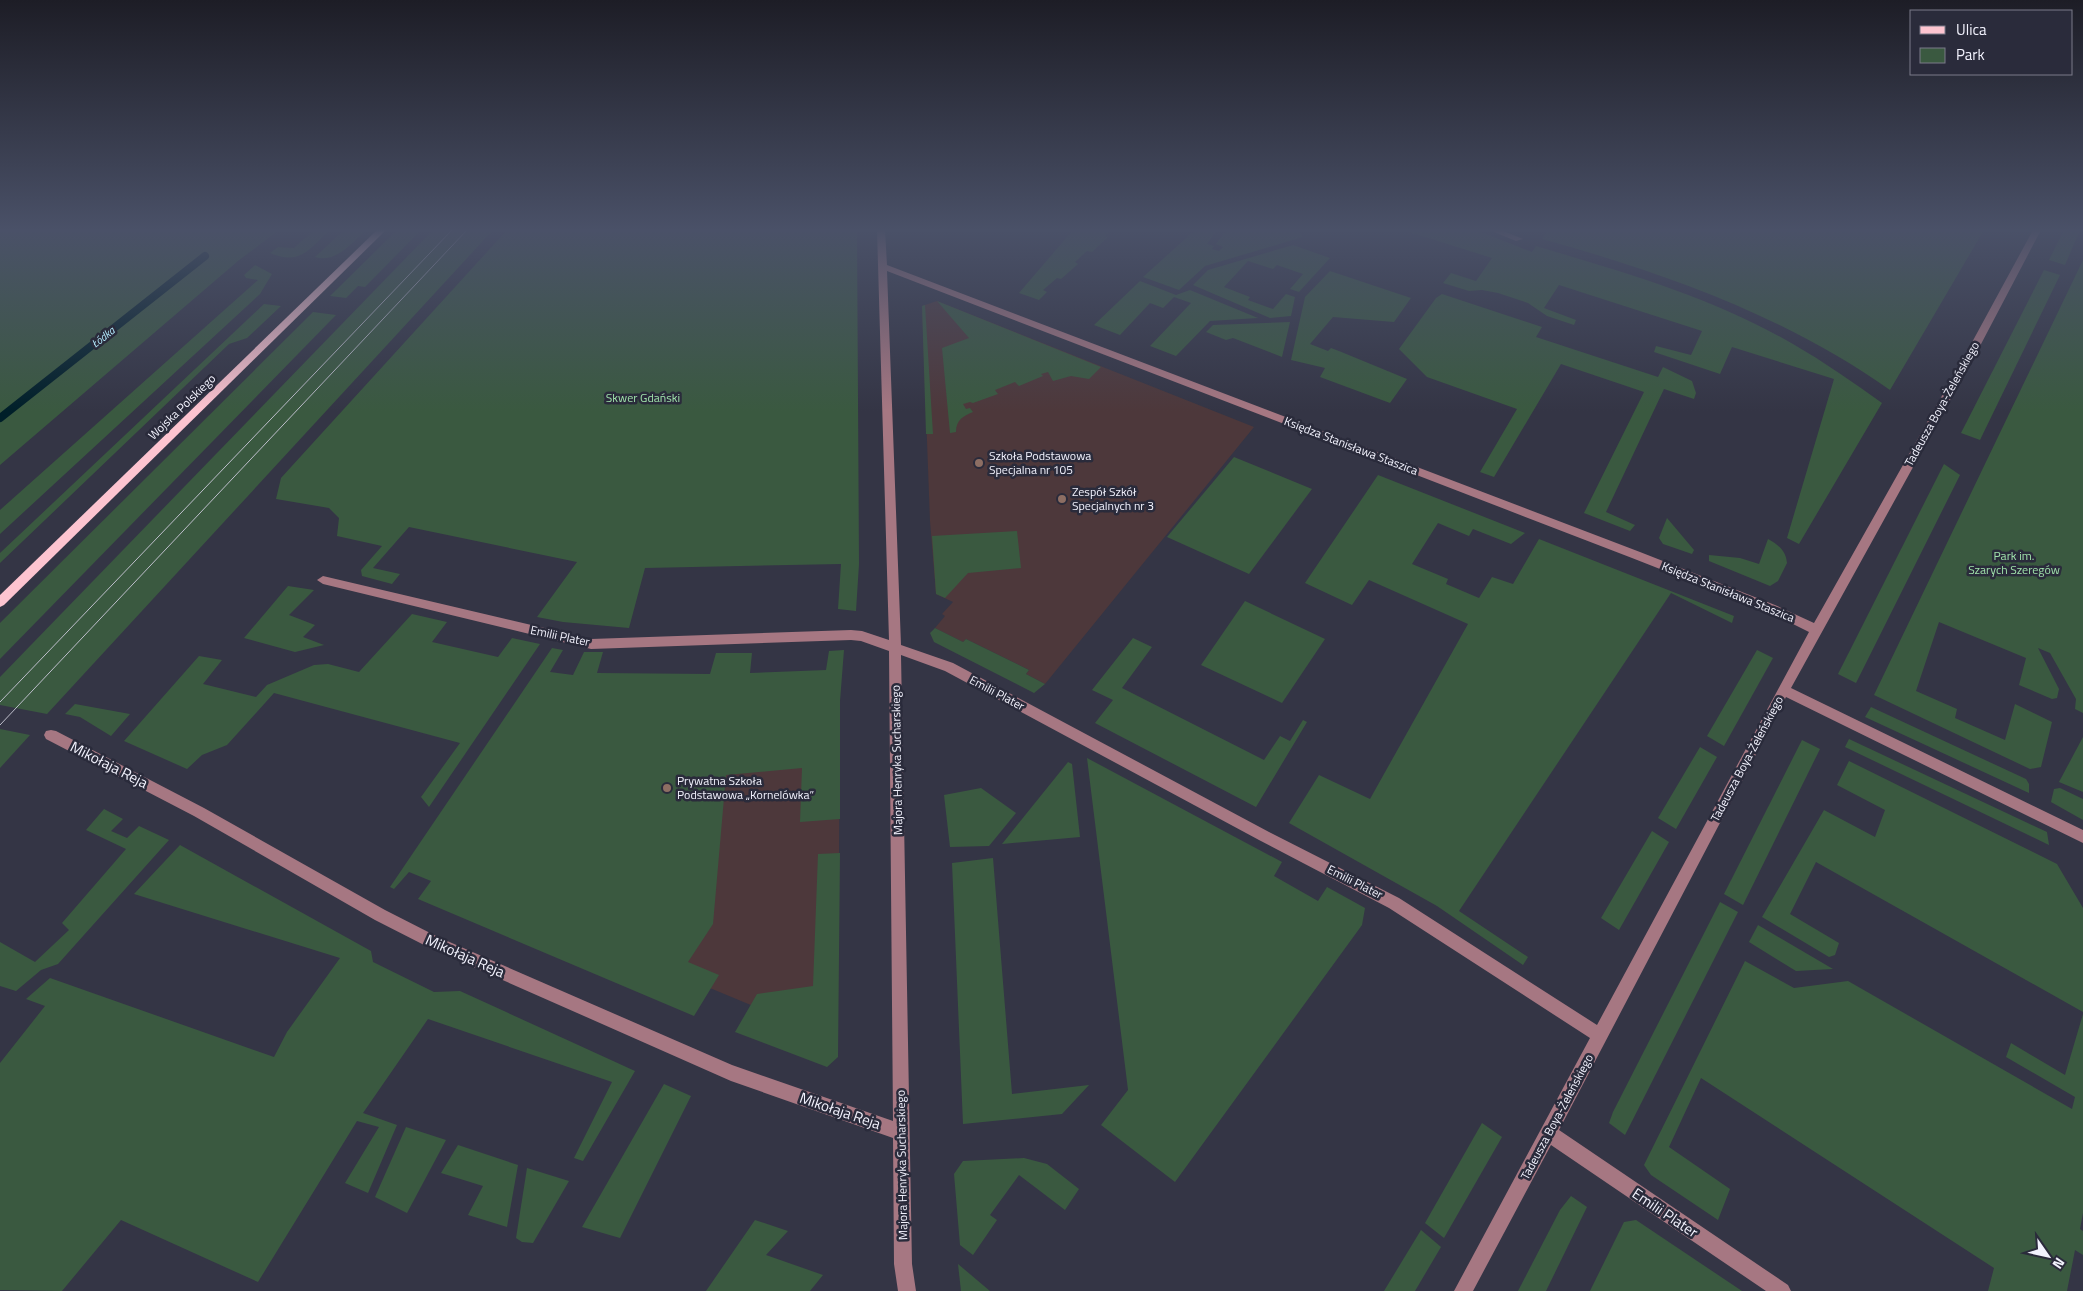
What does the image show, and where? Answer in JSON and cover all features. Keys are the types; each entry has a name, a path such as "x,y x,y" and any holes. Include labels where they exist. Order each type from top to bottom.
{"main road":[{"name":"Wojska Polskiego","path":"0,602 320,290"}],"street":[{"name":"Majora Henryka Sucharskiego","path":"883,290 895,647 903,1264 907,1291"},
{"name":"Księdza Stanisława Staszica","path":"945,290 1772,608 1817,630"},
{"name":"Tadeusza Boya-Żeleńskiego","path":"1463,1291 1550,1134 1599,1035 1783,690 2004,290"},
{"name":"Emilii Plater","path":"323,580 591,644 851,635 895,647 949,667 1264,836 1394,903 1599,1035"},
{"path":"1783,690 2083,837"},
{"name":"Mikołaja Reja","path":"51,735 199,812 380,915 434,942 731,1073 901,1132"},
{"name":"Emilii Plater","path":"1550,1134 1782,1291"}],"shaded area":[{"name":"Zespół Szkół Specjalnych nr 3","path":"937,301 1254,427 1045,684 1026,674 1029,670 966,639 963,642 935,628 945,616 942,614 953,602 936,594 930,521 922,306"},
{"name":"Prywatna Szkoła Podstawowa „Kornelówka”","path":"840,701 838,1008 777,1016 438,875"}],"green space":[{"path":"0,290 204,290 0,465"},
{"path":"247,290 262,290 0,534 0,510"},
{"path":"336,290 354,290 346,298 330,296"},
{"path":"375,290 437,290 47,714 0,705 0,677"},
{"name":"Skwer Gdański","path":"452,290 857,290 859,564 856,611 838,609 841,564 645,568 629,628 563,622 537,617 577,562 409,527 373,568 400,574 392,584 362,576 361,570 382,546 337,536 339,518 329,508 276,499 281,478"},
{"path":"1021,290 1043,290 1047,292 1039,300 1019,293"},
{"path":"1130,290 1164,290 1176,295 1191,290 1258,318 1210,321 1176,356 1150,346 1191,303 1174,297 1163,308 1150,303 1120,335 1094,325"},
{"path":"1205,290 1232,290 1250,297 1248,300 1273,309 1286,294 1295,297 1291,316 1270,318"},
{"path":"1311,290 1388,290 1411,298 1394,322 1333,317 1310,344 1328,351 1331,348 1407,379 1390,403 1320,377 1325,368 1291,360 1305,297"},
{"path":"1483,290 1556,290 1544,308 1576,320 1574,325 1547,316 1528,303"},
{"path":"1575,290 1674,290 1732,313 1793,344 1882,403 1799,544 1787,538 1834,379 1732,347 1720,374 1654,352 1656,346 1691,355 1702,331"},
{"path":"1699,290 1949,290 1890,390 1809,340"},
{"path":"2034,290 2053,290 1980,440 1961,433"},
{"name":"Park im. Szarych Szeregów","path":"2068,290 2083,290 2083,713 2075,709 2076,699 2050,653 2038,648 2059,689 2057,698 2052,699 2019,685 2026,658 1939,622 1916,691 1957,709 1955,718 2005,740 2015,704 2052,722 2041,767 2030,769 1874,695"},
{"path":"1442,294 1542,327 1536,337 1658,377 1663,367 1692,381 1696,393 1694,399 1664,389 1606,512 1635,525 1630,531 1584,513 1644,392 1561,364 1494,477 1480,472 1517,409 1427,377 1399,349 1436,298"},
{"path":"937,301 1101,367 1089,379 1071,376 1053,381 1048,372 1019,386 1015,382 995,390 998,394 973,403 963,404 966,409 970,408 973,412 961,419 957,424 956,432 950,433 942,348 969,338"},
{"path":"264,304 281,306 247,338 229,344 0,563 0,553"},
{"path":"925,305 933,434 926,434 922,306"},
{"path":"313,312 336,315 0,659 0,623"},
{"path":"1290,322 1282,357 1233,338 1226,340 1206,332 1213,325"},
{"path":"1234,457 1312,489 1249,574 1167,537"},
{"path":"1944,464 1960,475 1856,683 1838,674"},
{"path":"1378,475 1525,533 1511,544 1473,529 1469,536 1438,523 1412,564 1448,579 1446,584 1479,598 1492,577 1513,584 1539,539 1734,616 1732,623 1671,593 1459,911 1528,957 1523,965 1437,906 1289,823 1319,775 1370,799 1468,624 1369,580 1352,605 1305,583"},
{"path":"1667,518 1694,550 1692,554 1663,544 1659,538"},
{"path":"1017,531 1021,568 968,573 945,598 936,594 932,536"},
{"path":"1768,539 1781,549 1787,563 1778,581 1770,586 1709,561 1709,555 1740,558 1759,564"},
{"path":"288,586 314,590 289,615 315,625 303,637 324,645 295,652 244,638"},
{"path":"1245,601 1325,639 1282,703 1201,665"},
{"path":"412,614 447,622 432,642 498,657 512,638 540,644 429,807 421,797 460,743 274,693 227,745 202,755 187,769 124,741 199,656 222,660 203,684 256,697 267,685 314,665 328,664 359,672"},
{"path":"935,628 963,642 966,639 1029,670 1026,674 1045,684 1034,693 934,642 930,633"},
{"path":"1133,638 1152,647 1122,688 1264,760 1280,736 1290,741 1303,720 1307,722 1256,807 1095,723 1113,700 1092,690"},
{"name":"Prywatna Szkoła Podstawowa „Kornelówka”","path":"552,648 563,650 550,672 573,675 584,652 603,652 597,673 710,674 716,653 752,653 750,673 826,670 829,651 844,650 840,701 840,819 800,822 802,768 726,775 713,924 688,962 719,975 694,1016 418,899 431,881 409,872 394,889 390,887"},
{"path":"1757,650 1773,658 1724,746 1707,736"},
{"path":"75,704 130,714 111,736 80,717 65,714"},
{"path":"1871,707 2026,779 2029,784 2029,793 1865,717"},
{"path":"0,729 30,735 0,768"},
{"path":"2083,737 2083,792 2059,782"},
{"path":"1849,739 2047,832 2049,845 1845,747"},
{"path":"1802,740 1820,749 1743,905 1724,894"},
{"path":"1700,747 1717,757 1676,829 1658,818"},
{"path":"1087,758 1282,862 1274,876 1318,901 1327,887 1365,908 1362,925 1175,1182 1101,1125 1128,1090"},
{"path":"1849,761 2057,864 2083,908 2083,1012 1816,862 1790,914 1839,943 1835,955 1829,957 1762,917 1824,810 1875,837 1885,810 1837,785"},
{"path":"1068,762 1072,764 1080,837 1002,844"},
{"path":"981,788 1016,813 989,846 950,847 944,795"},
{"path":"2060,788 2083,799 2083,820 2051,802 2054,789"},
{"path":"104,809 123,819 111,831 127,838 139,826 169,840 58,964 41,970 16,991 0,986 0,942 35,962 69,930 62,923 126,849 86,830"},
{"path":"1652,831 1669,842 1619,930 1601,918"},
{"path":"180,845 371,951 373,962 434,992 460,991 635,1071 583,1161 574,1158 612,1082 428,1019 363,1113 397,1125 368,1193 345,1183 379,1127 357,1121 258,1282 121,1220 62,1291 0,1290 0,1063 45,1006 26,999 50,978 274,1057 287,1032 340,958 134,894"},
{"path":"840,853 838,1057 827,1067 735,1032 757,994 813,986 818,854"},
{"path":"993,858 1012,1094 1089,1085 1062,1114 963,1124 952,863"},
{"path":"1720,902 1738,912 1625,1135 1609,1123 1613,1112"},
{"path":"1758,925 1833,969 1796,971 1749,942"},
{"path":"1745,961 1794,988 1848,981 2072,1109 2075,1097 2006,1057 2011,1043 2065,1075 2083,1014 2083,1213 2080,1229 2083,1231 2083,1255 2075,1250 2067,1291 1988,1291 1994,1268 1701,1078 1669,1147 1730,1189 1718,1220 1651,1175 1644,1165"},
{"path":"664,1084 691,1096 620,1238 582,1227"},
{"path":"1482,1123 1502,1137 1444,1238 1425,1223"},
{"path":"406,1127 446,1140 407,1213 375,1197"},
{"path":"458,1145 518,1165 507,1227 468,1215 483,1186 441,1173"},
{"path":"1024,1158 1047,1164 1079,1189 1065,1210 1019,1175 990,1215 997,1220 973,1255 960,1245 954,1174 963,1161"},
{"path":"527,1168 569,1181 533,1243 522,1242 516,1238"},
{"path":"1571,1196 1587,1207 1546,1291 1518,1291 1560,1210"},
{"path":"755,1220 788,1231 766,1255 823,1275 810,1291 706,1291"},
{"path":"1636,1220 1742,1291 1590,1291 1624,1222"},
{"path":"1421,1230 1441,1247 1415,1291 1384,1291"},
{"path":"958,1264 990,1291 961,1291"}],"waterway":[{"name":"Łódka","path":"0,418 162,290"}],"tram line":[{"path":"0,702 394,290"},
{"path":"0,725 410,290"}],"place":[{"name":"Szkoła Podstawowa Specjalna nr 105","path":"979,463"},
{"name":"Zespół Szkół Specjalnych nr 3","path":"1062,499"},
{"name":"Prywatna Szkoła Podstawowa „Kornelówka”","path":"667,788"}]}
